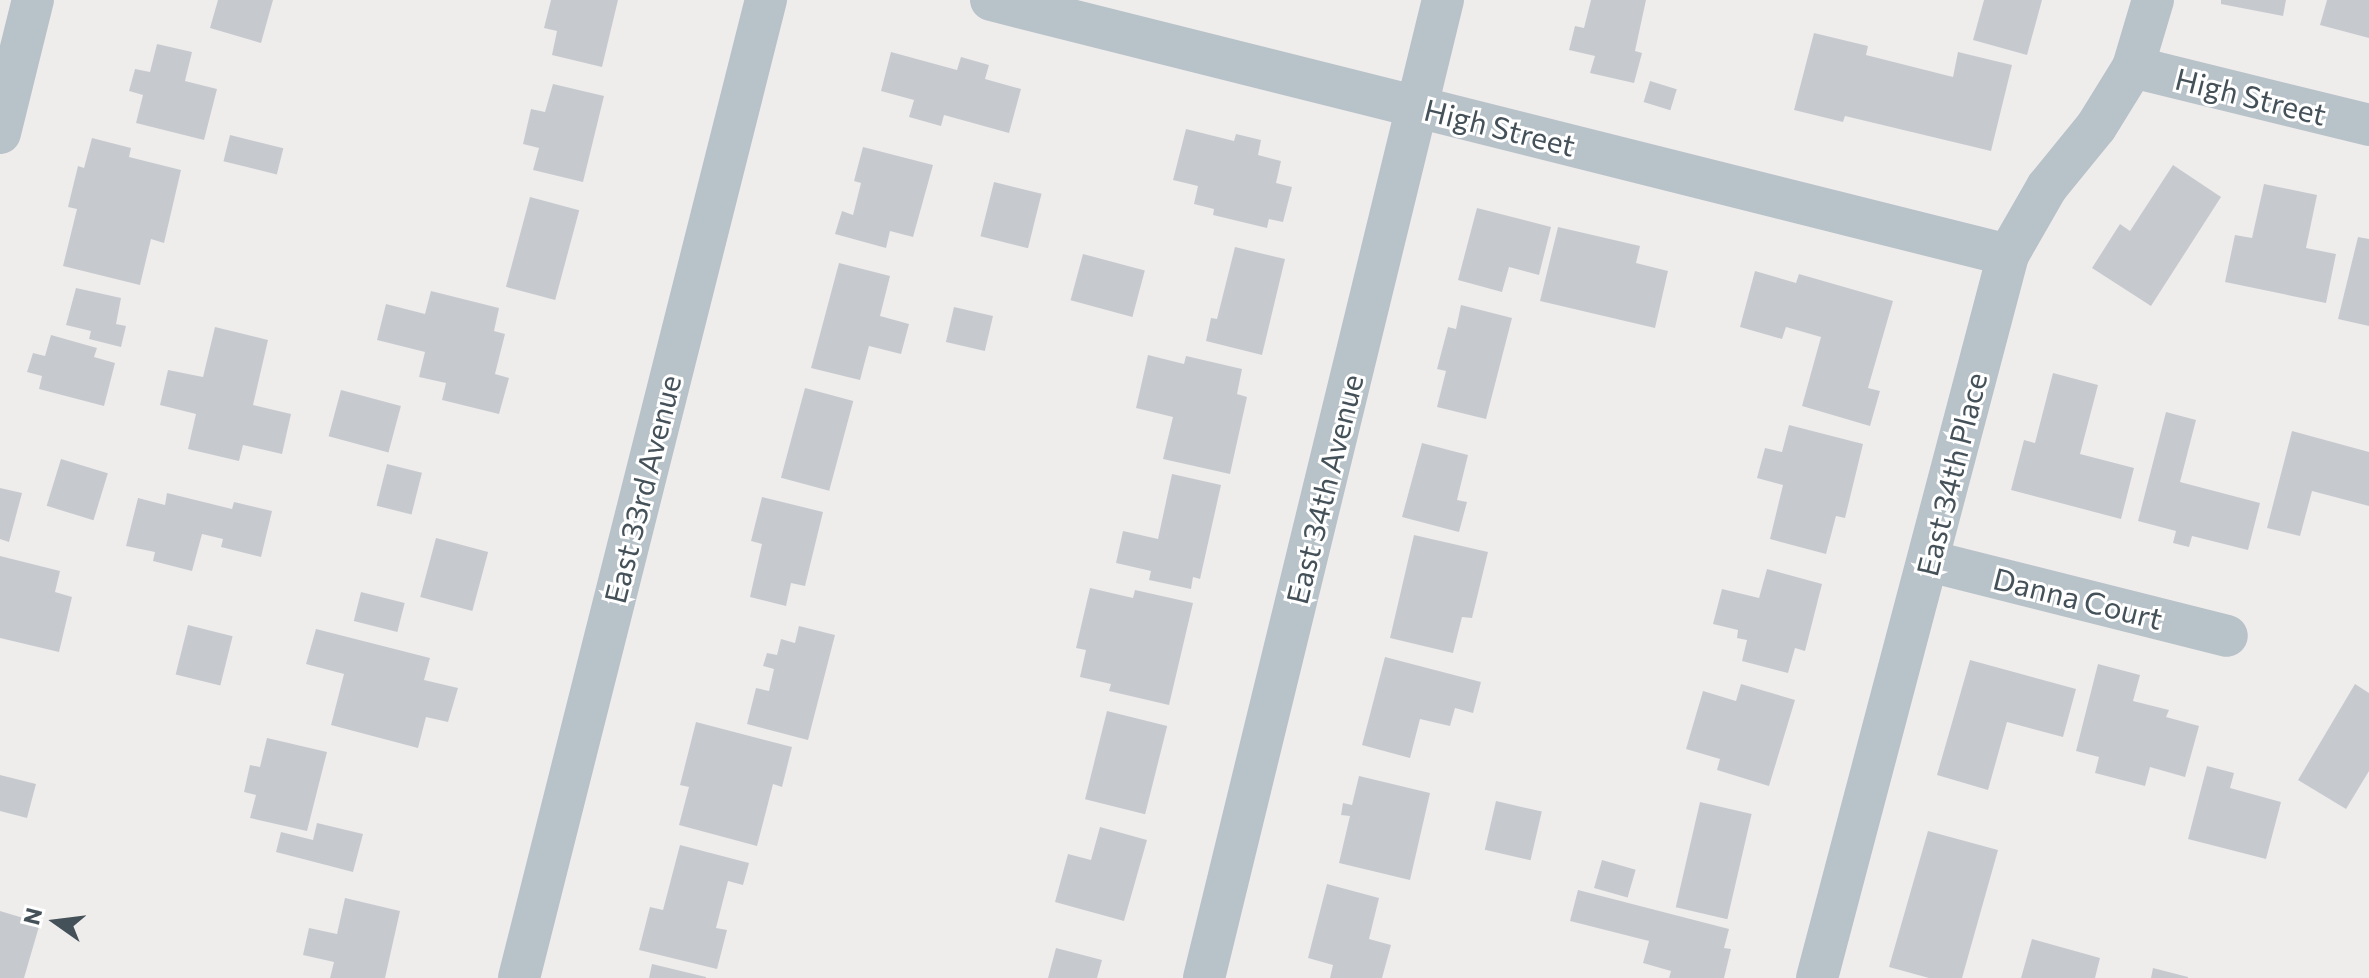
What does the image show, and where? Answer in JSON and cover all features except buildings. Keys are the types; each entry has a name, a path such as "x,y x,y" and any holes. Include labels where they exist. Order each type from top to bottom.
{"street":[{"path":"0,133 33,0"},
{"name":"East 33rd Avenue","path":"519,978 766,0"},
{"name":"High Street","path":"991,0 2008,255"},
{"name":"East 34th Avenue","path":"1204,978 1443,0"},
{"name":"East 34th Place","path":"1817,978 2008,255 2047,187 2096,127 2133,67 2153,0"},
{"name":"High Street","path":"2133,67 2369,125"},
{"name":"Danna Court","path":"1929,561 2227,636"}]}
